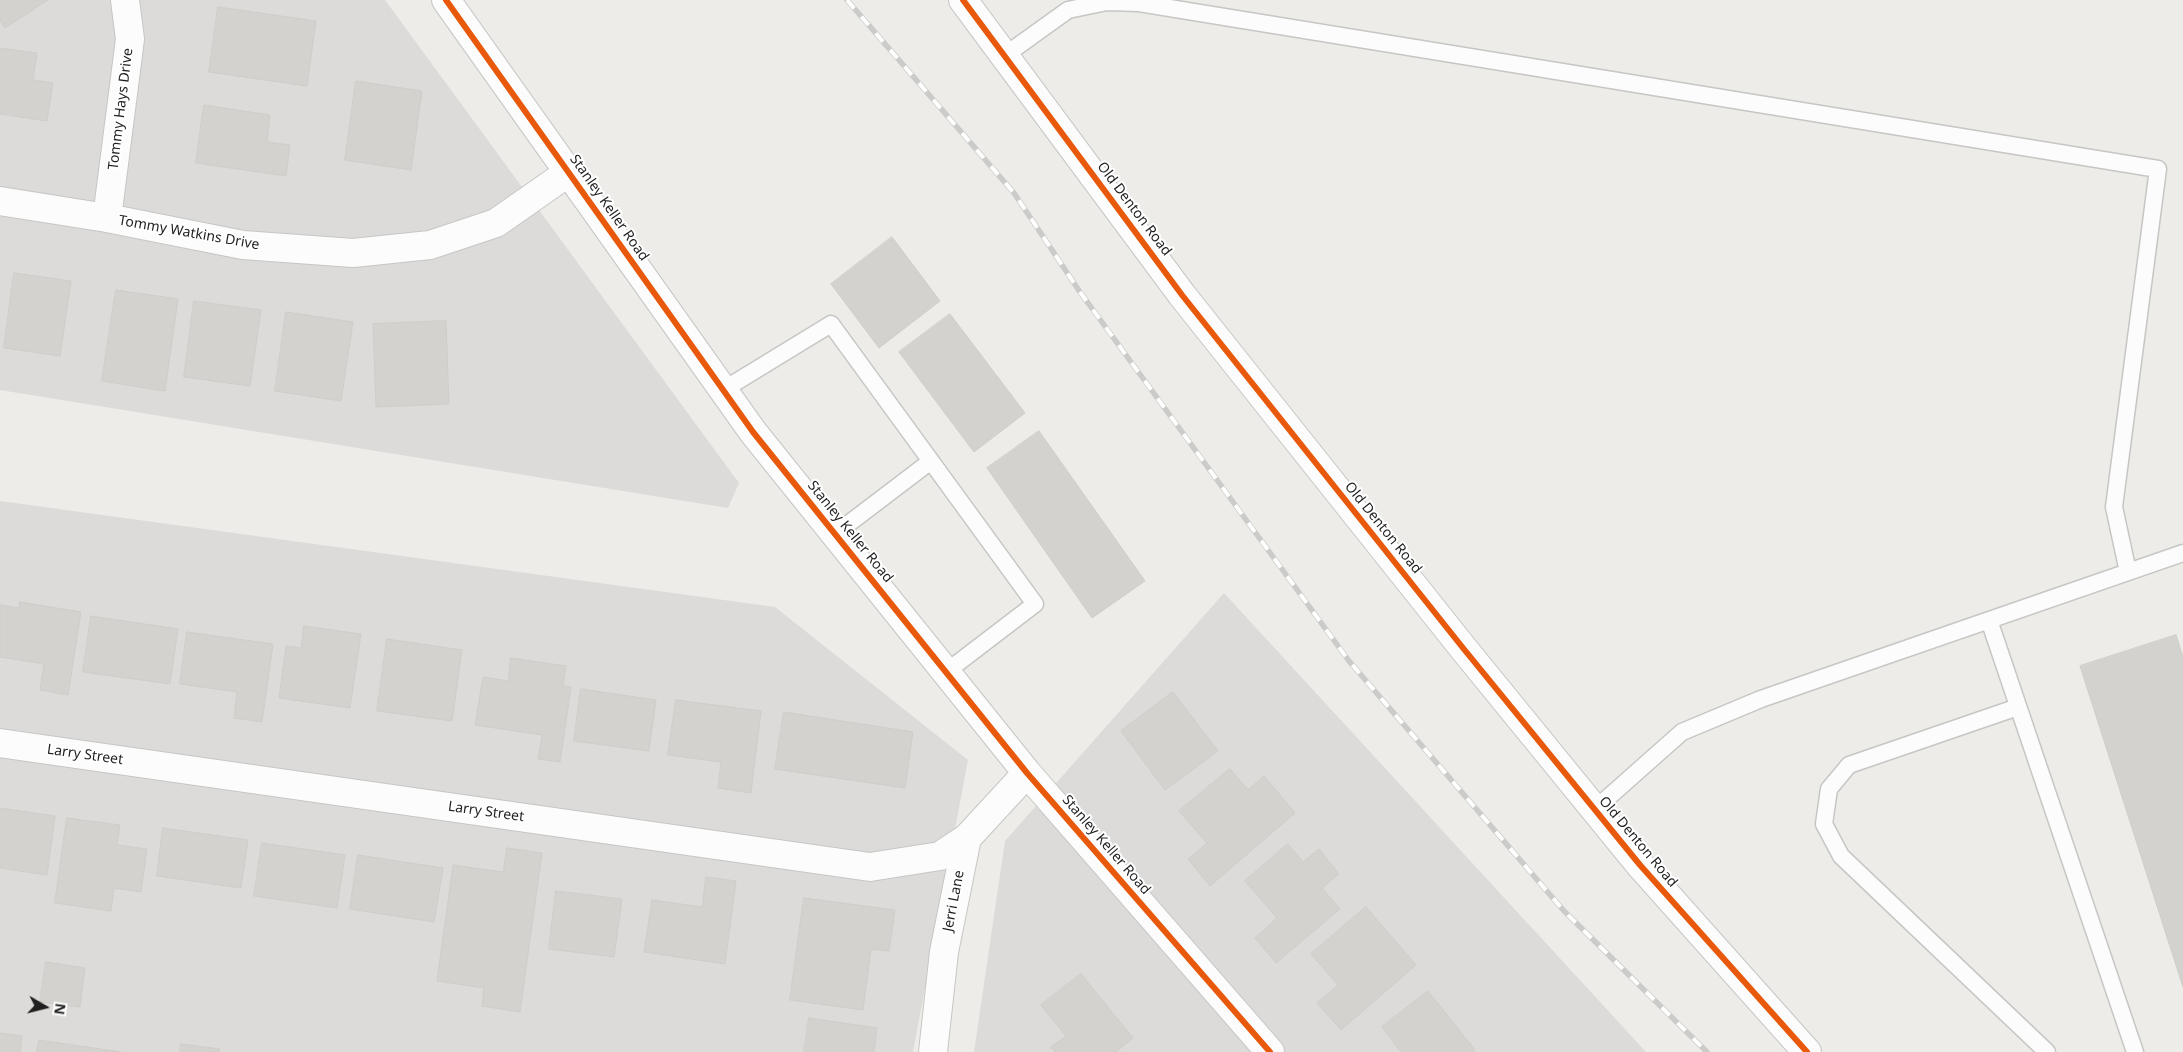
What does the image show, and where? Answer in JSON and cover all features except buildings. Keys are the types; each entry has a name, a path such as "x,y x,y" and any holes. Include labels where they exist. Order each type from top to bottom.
{"street":[{"name":"Tommy Hays Drive","path":"107,218 130,39 125,0"},
{"name":"Stanley Keller Road","path":"446,0 753,432 1028,773 1270,1052"},
{"name":"Old Denton Road","path":"963,0 1182,295 1594,810 1640,865 1807,1052"},
{"name":"Tommy Watkins Drive","path":"0,201 107,218 243,245 353,252 430,245 496,223 568,172"},
{"name":"Larry Street","path":"0,743 870,867 940,856 967,838"},
{"path":"967,838 1028,773"},
{"name":"Jerri Lane","path":"933,1052 944,952 967,838"}],"lane":[{"path":"1004,56 1068,10 1107,2 1140,4 2158,169 2114,507 2128,572"},
{"path":"724,390 831,324 1035,604 946,672"},
{"path":"835,534 931,461"},
{"path":"1594,810 1682,732 1761,699 2183,553"},
{"path":"1989,620 2134,1052"},
{"path":"2018,707 1849,766 1829,789 1824,824 1841,856 2047,1052"}],"shaded area":[{"path":"0,0 385,0 739,483 728,508 0,390"},
{"path":"0,501 775,607 968,760 913,1052 0,1052"},
{"path":"1224,593 1646,1052 974,1052 1005,841"}],"railway":[{"path":"847,0 1014,193 1080,292 1349,661 1564,911 1707,1052"}],"cycle path":[{"path":"446,0 753,432 1027,773 1270,1052"},
{"path":"963,0 1182,295 1463,648 1640,865 1807,1052"}]}
